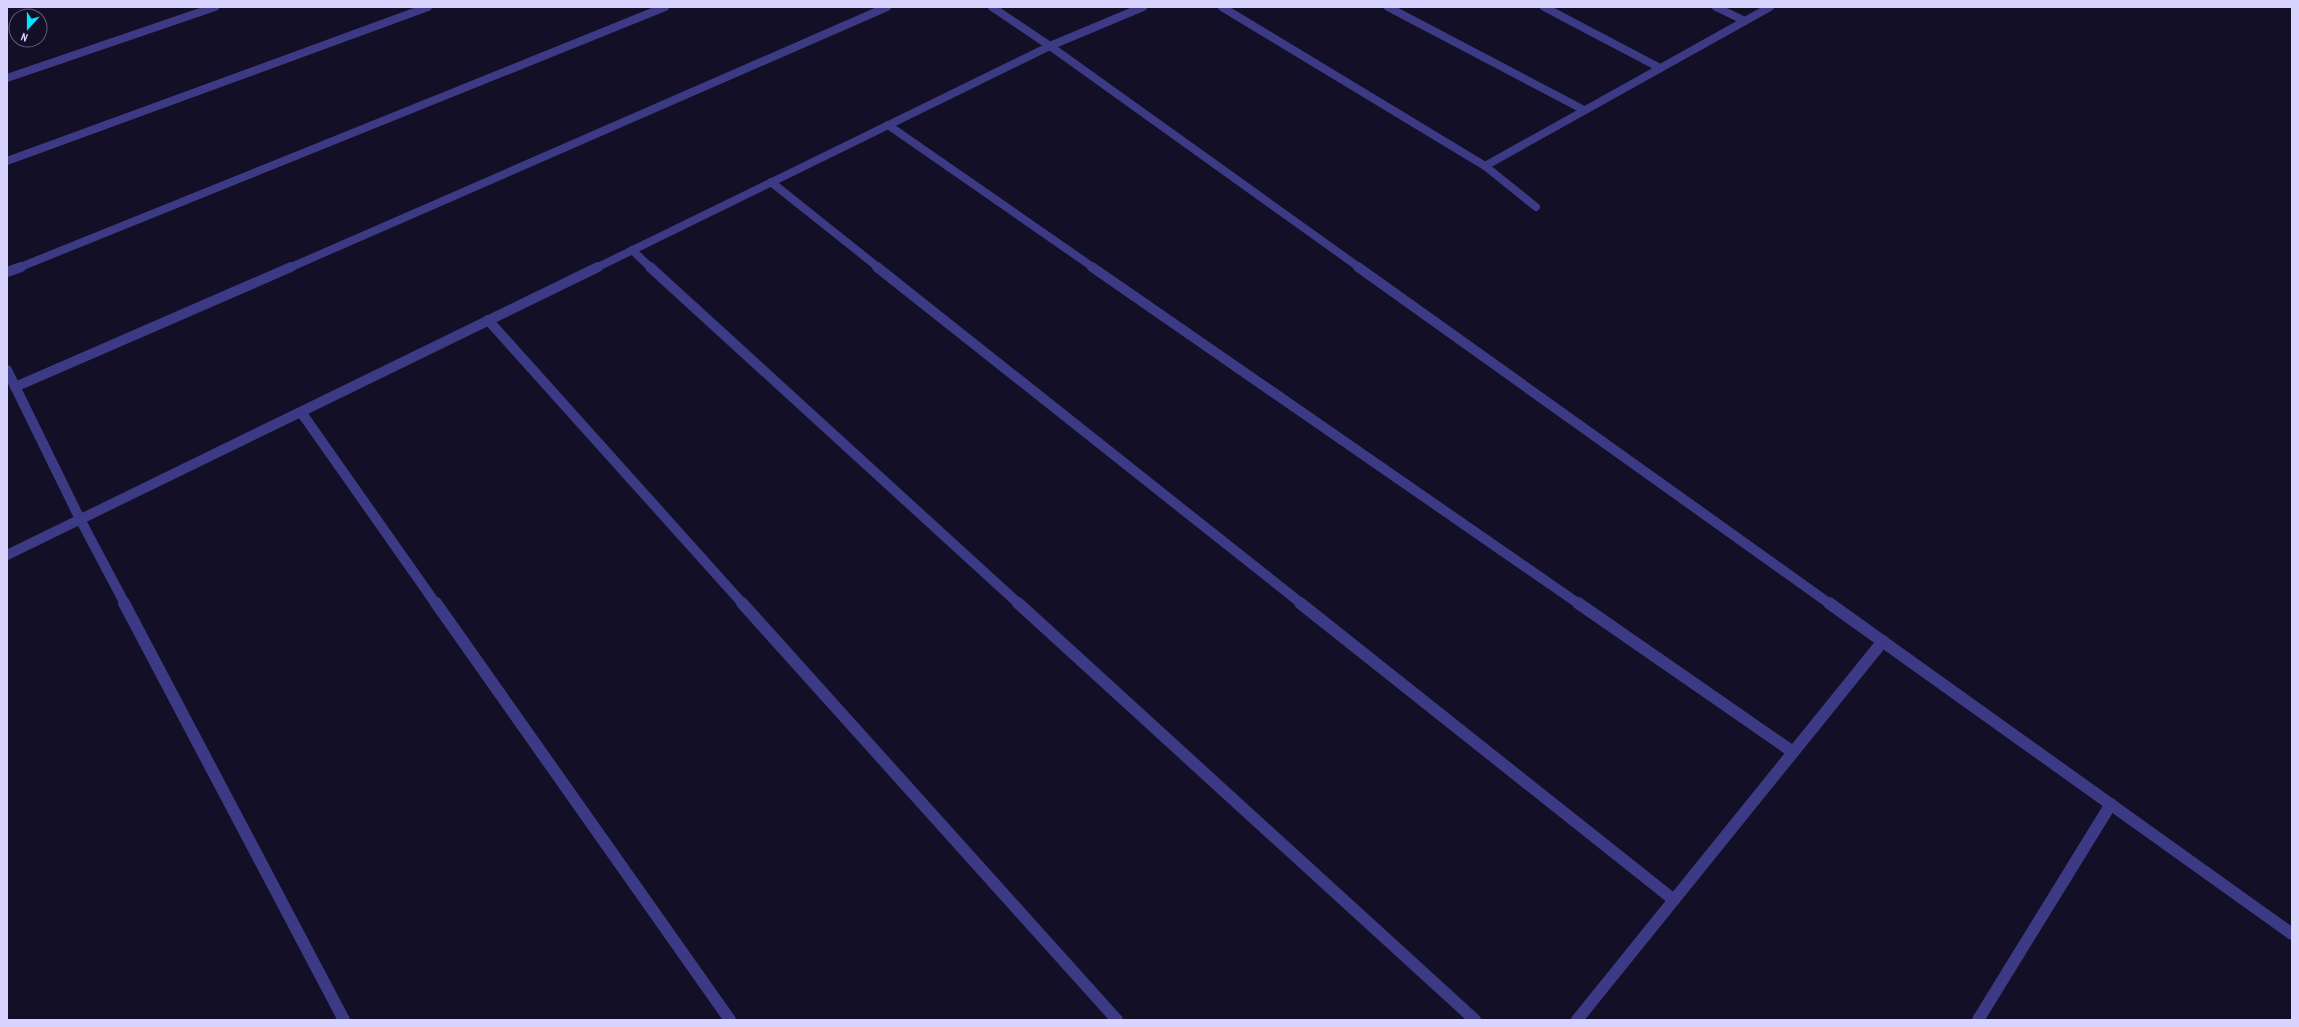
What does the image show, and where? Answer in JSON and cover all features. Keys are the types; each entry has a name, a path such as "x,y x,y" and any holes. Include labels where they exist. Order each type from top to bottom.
{"street":[{"path":"7,78 215,7"},
{"path":"7,161 428,7"},
{"path":"7,272 665,7"},
{"path":"15,387 887,7"},
{"path":"992,7 1050,46 2292,934"},
{"path":"7,555 1050,46 1144,7"},
{"path":"1222,7 1484,166 1536,207"},
{"path":"1388,7 1584,110"},
{"path":"1544,7 1660,68"},
{"path":"1716,7 1745,21"},
{"path":"1484,166 1770,7"},
{"path":"888,125 1793,752"},
{"path":"771,182 1674,900"},
{"path":"632,250 1475,1020"},
{"path":"488,320 1117,1020"},
{"path":"7,370 80,519 344,1020"},
{"path":"301,412 730,1020"},
{"path":"1577,1020 1883,641"},
{"path":"1978,1020 2111,804"}]}
